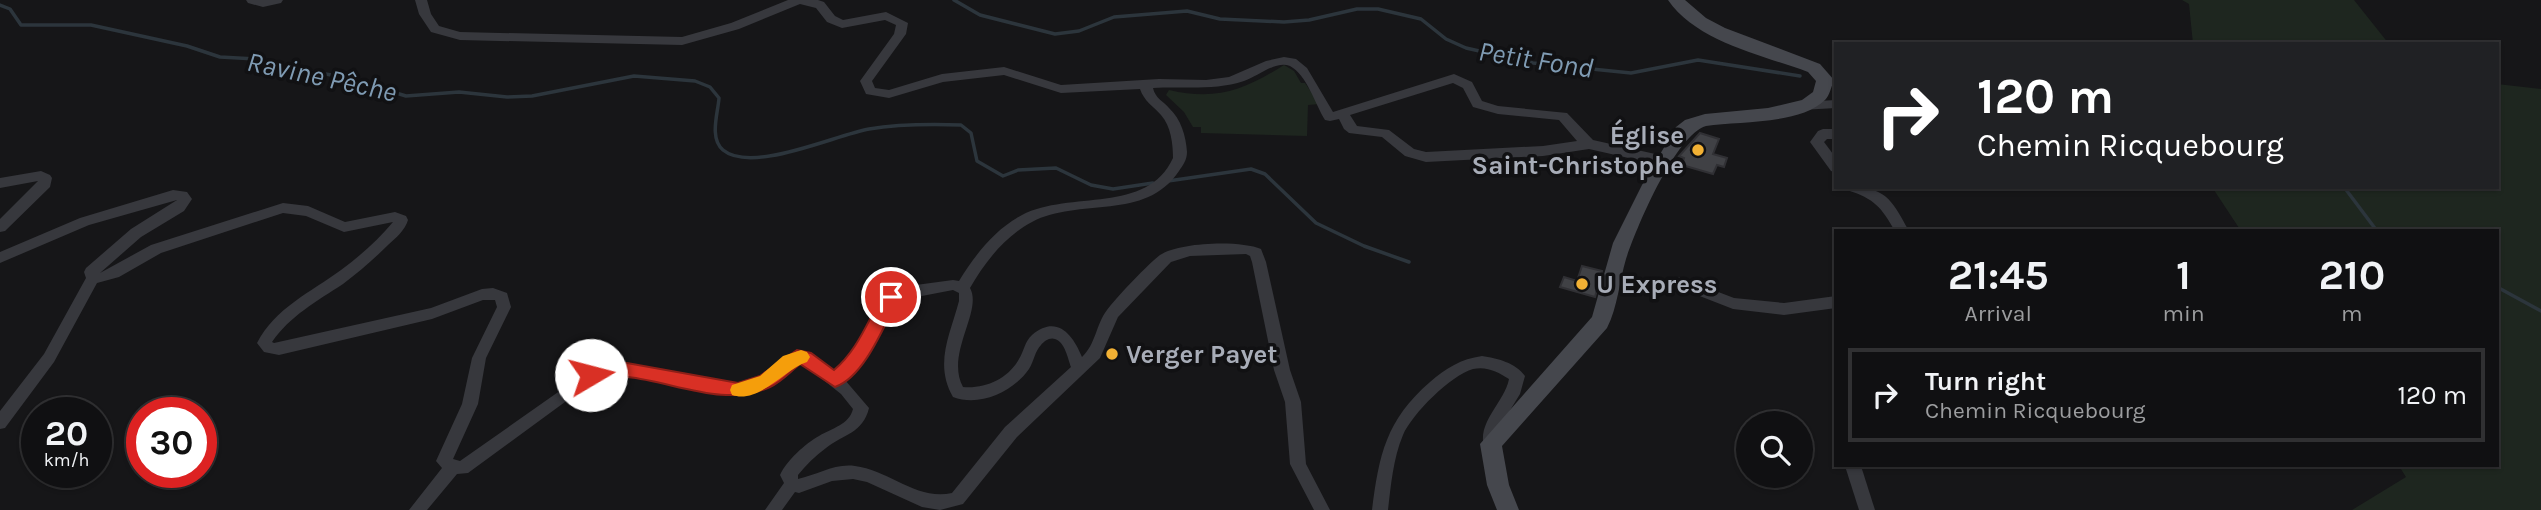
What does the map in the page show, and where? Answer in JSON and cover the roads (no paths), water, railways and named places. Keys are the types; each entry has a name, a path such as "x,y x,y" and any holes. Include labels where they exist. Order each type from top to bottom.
{"main road":[{"path":"1508,510 1498,485 1491,444 1600,322 1610,298 1617,257 1664,161 1684,130 1691,124 1711,119 1767,115 1799,106 1817,97 1825,88 1825,80 1814,68 1699,22 1681,8 1676,0"}],"street":[{"path":"252,0 263,3 277,0"},
{"path":"421,0 425,15 435,29 460,36 662,42 704,36 799,0 820,5 831,19 842,24 886,16 902,23 900,34 866,81 870,91 889,94 970,73 1004,71 1061,89 1146,84 1219,85 1245,77 1281,60 1299,66 1330,117 1454,78 1468,85 1477,104 1498,110 1562,116 1570,121 1589,144 1664,161"},
{"path":"1080,368 1064,336 1056,332 1049,333 1032,344 1023,367 997,388 985,394 958,393 950,384 949,371 967,301 963,288 977,263 1028,218 1060,207 1148,194 1168,179 1180,159 1179,148 1172,119 1151,99 1146,92 1146,84"},
{"path":"1799,106 1834,103"},
{"path":"1343,113 1354,130 1384,133 1392,136 1410,153 1426,156 1543,151 1589,144"},
{"path":"1834,134 1823,134 1817,142 1834,165"},
{"path":"0,183 41,176 45,178 44,184 0,227"},
{"path":"1861,189 1874,192 1884,201 1901,229"},
{"path":"0,258 44,237 113,211 173,195 182,195 185,199 178,207 136,233 91,272 93,278 49,358 0,423"},
{"path":"93,278 114,274 134,260 156,250 283,208 308,211 345,227 385,218 401,220 379,247 346,274 309,298 268,336 264,344 275,350 432,313 482,295 502,297 504,307 479,358 470,404 446,452 444,461 453,467 468,465 584,379 608,370 627,370 738,390 766,381 797,357 805,357 835,380 861,408 860,419 850,428 824,441 800,460 788,475 792,484"},
{"path":"792,484 803,485 832,474 853,472 870,476 918,499 940,503 957,499 1011,432 1095,354 1112,314 1166,258 1190,251 1247,249 1256,253 1282,370 1293,402 1298,464 1322,510"},
{"path":"1679,282 1733,303 1784,309 1834,302"},
{"path":"835,380 849,368 869,340 891,297 953,285 963,288"},
{"path":"1380,510 1387,459 1396,433 1413,406 1456,368 1466,364 1490,362 1505,367 1517,376 1517,385 1489,429 1491,444"},
{"path":"417,510 453,467"},
{"path":"1853,467 1867,510"},
{"path":"773,510 792,484"}],"waterway":[{"name":"Petit Fond","path":"954,0 980,15 1055,34 1079,31 1114,17 1187,11 1220,19 1284,22 1309,20 1357,9 1378,9 1421,19 1446,39 1466,48 1533,63 1631,73 1698,60 1800,76"},
{"name":"Ravine Pêche","path":"0,5 10,9 21,25 91,25 187,46 220,57 258,59 292,72 314,72 343,77 406,96 459,92 507,97 532,96 634,76 695,81 710,87 719,98 716,139 723,150 736,156 753,158 794,151 880,127 961,125 971,133 977,161 1003,176 1018,170 1056,168 1091,185 1113,189 1153,183"},
{"name":"Ravine Pêche","path":"1168,181 1251,169 1265,174 1316,223 1364,246 1409,262"},
{"name":"Petit Fond","path":"2346,189 2376,229"},
{"name":"Petit Fond","path":"2499,288 2541,311"}],"place":[{"name":"Église Saint-Christophe","path":"1698,150"},
{"name":"U Express","path":"1582,284"},
{"name":"Verger Payet","path":"1112,354"}]}
